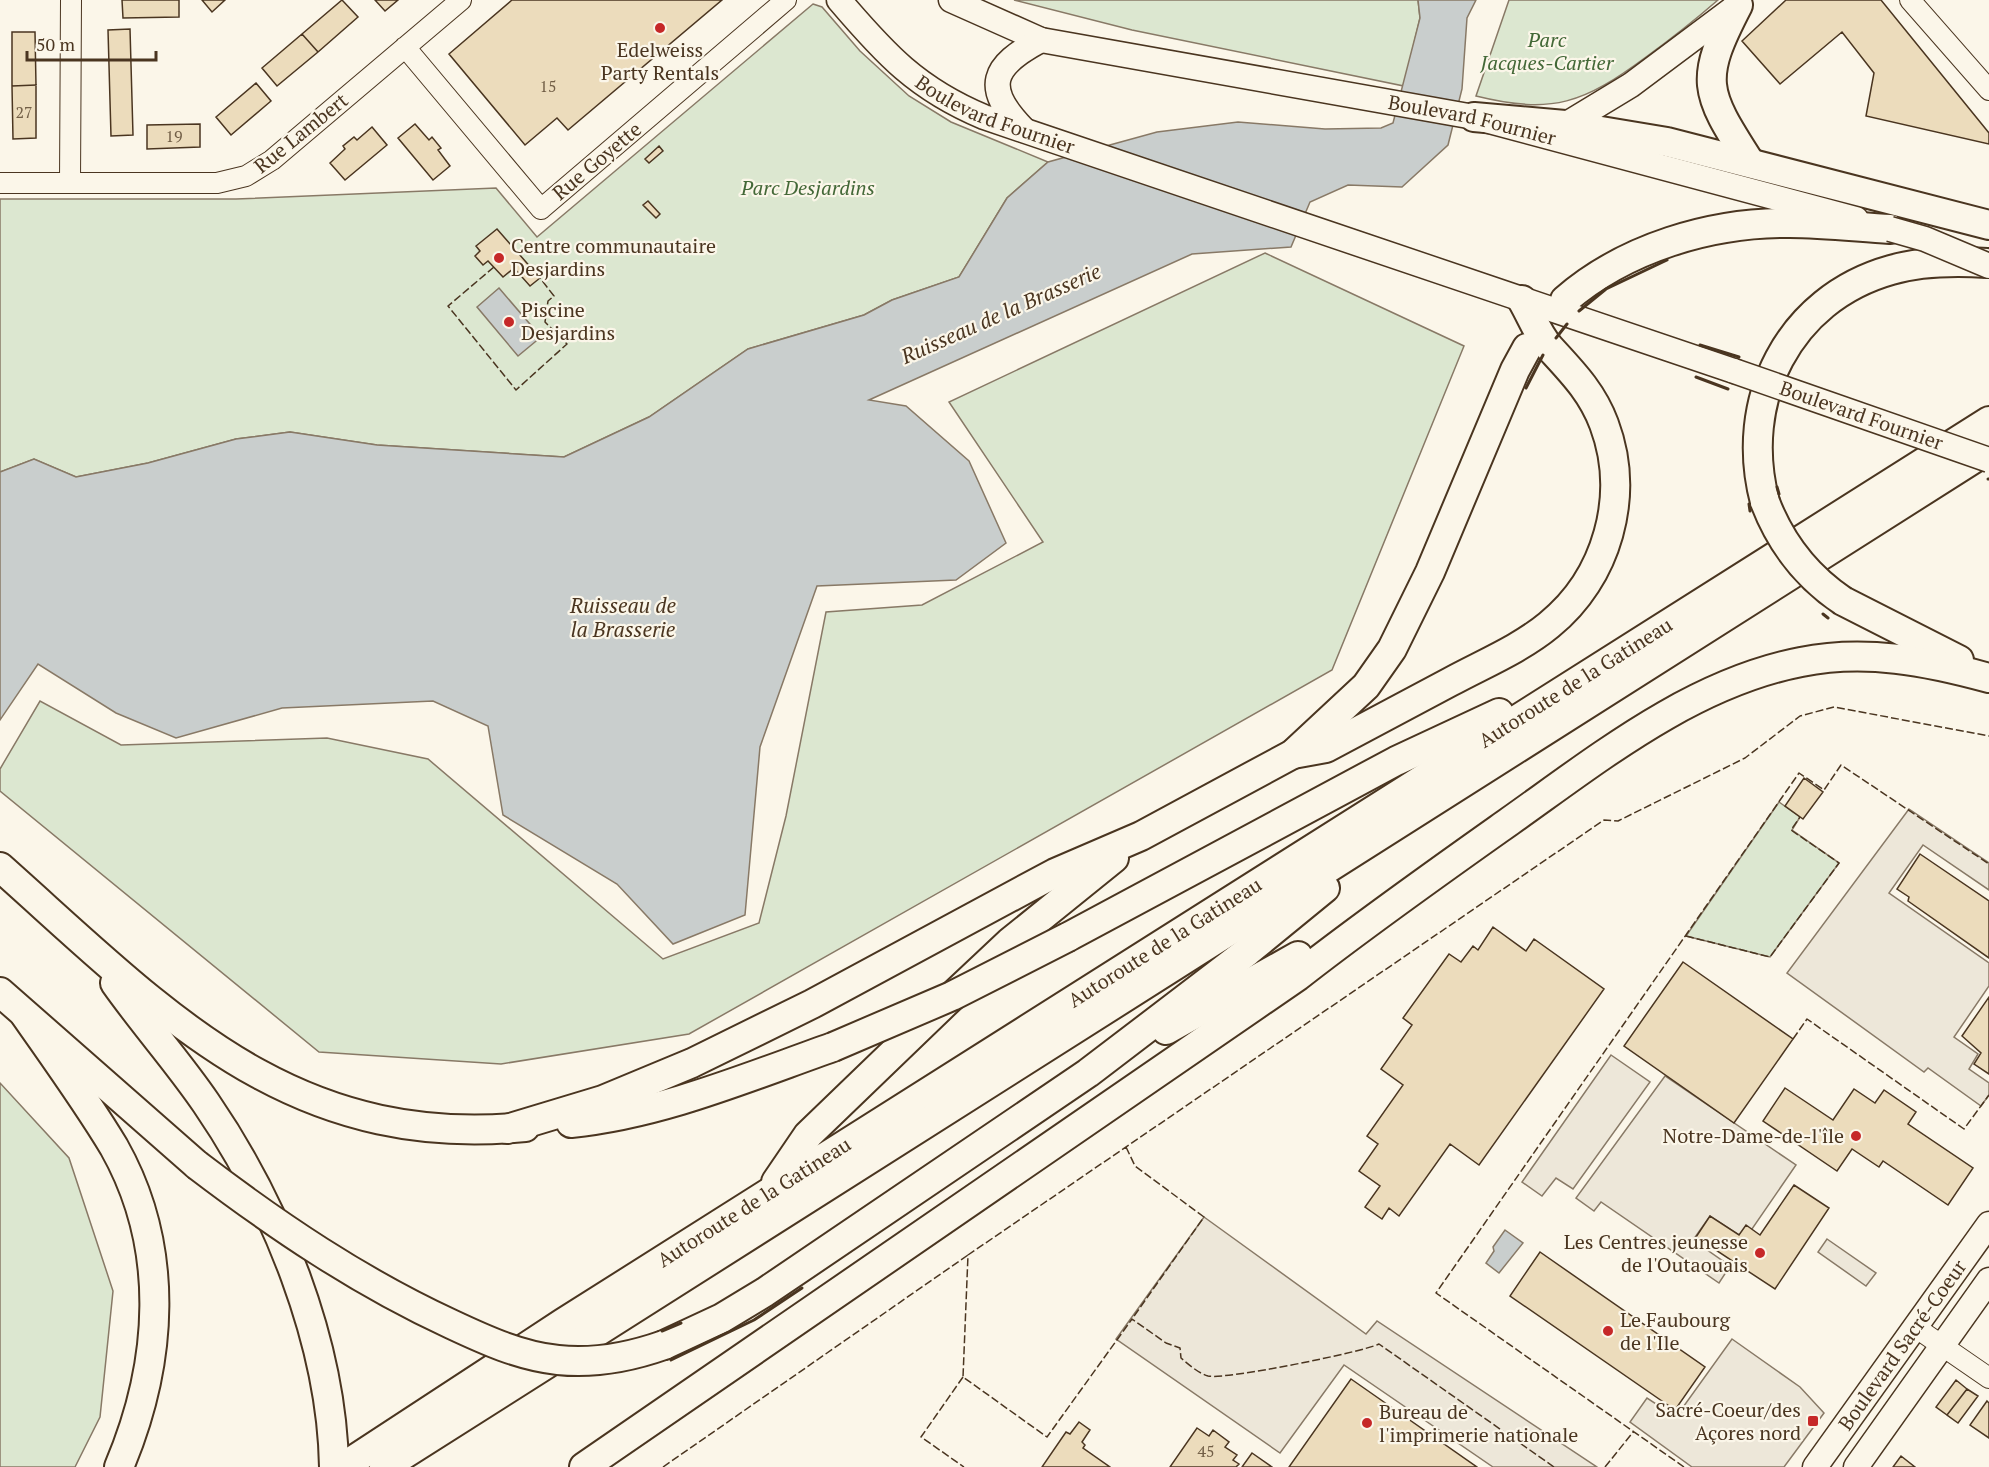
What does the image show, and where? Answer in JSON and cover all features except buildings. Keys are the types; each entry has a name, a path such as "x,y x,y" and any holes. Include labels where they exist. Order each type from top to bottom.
{"highway":[{"path":"1740,2 1716,50 1710,85 1720,116 1749,161"},
{"path":"1474,117 1565,125 1667,142 1749,161 1989,225"},
{"path":"1565,300 1595,277 1617,264 1685,238 1761,225 1840,220 1890,229"},
{"path":"1989,265 1934,262 1883,272 1848,288 1804,324 1780,357 1761,408 1756,453 1765,502 1783,541 1819,584 1843,601 1989,678"},
{"path":"1293,754 1326,748 1527,641 1571,605 1594,571 1609,532 1614,505 1614,466 1608,436 1587,389 1548,347 1522,300"},
{"path":"507,1129 603,1100 692,1063 822,998 1055,873 1141,836 1293,754 1354,699 1375,675 1392,650 1430,572 1510,381 1527,348"},
{"name":"Autoroute de la Gatineau","path":"343,1467 436,1404 1989,421"},
{"name":"Autoroute de la Gatineau","path":"384,1467 1989,449"},
{"path":"584,1467 1298,976 1384,908 1623,743 1694,701 1742,679 1802,662 1857,656 1900,659 1989,678"},
{"path":"0,867 89,946 204,1042 241,1066 298,1094 354,1114 409,1126 447,1130 507,1129 610,1119 722,1086 833,1047 952,996 1068,937 1396,761 1607,664"},
{"path":"0,992 197,1165 269,1218 340,1264 429,1314 505,1348 541,1358 590,1361 625,1357 664,1345 722,1318 765,1293 1088,1073 1248,951 1413,815"},
{"path":"767,1194 808,1135 953,995 1026,929 1141,836"},
{"path":"1088,1073 1384,908"},
{"path":"89,946 141,1020 207,1104 256,1185 277,1230 293,1273 324,1385 333,1440 334,1467"},
{"path":"25,1015 113,1147 129,1178 146,1230 155,1287 154,1340 140,1410 119,1467"}],"main road":[{"name":"Boulevard Fournier","path":"839,0 913,78 950,102 1026,132 1734,371 1989,460"},
{"name":"Boulevard Fournier","path":"951,0 1041,40 1474,117 1840,220"},
{"path":"1565,125 1631,85 1740,2"},
{"path":"1026,132 1010,115 997,87 1002,67 1012,57 1041,40"},
{"path":"1890,229 1925,239 1989,265"},
{"name":"Boulevard Sacré-Coeur","path":"1815,1467 1989,1224"},
{"name":"Boulevard Sacré-Coeur","path":"1856,1467 1989,1280"}],"street":[{"path":"70,0 70,182"},
{"name":"Rue Lambert","path":"0,183 217,183 246,176 272,160 461,0"},
{"name":"Rue Goyette","path":"405,47 541,209 786,0"},
{"path":"1910,0 1989,90"},
{"path":"1915,1327 1989,1378"}],"green space":[{"path":"1014,0 1418,0 1420,18 1404,86 1132,30"},
{"name":"Parc Jacques-Cartier","path":"1509,0 1718,0 1665,43 1604,85 1567,101 1526,104 1476,96"},
{"name":"Parc Desjardins","path":"813,4 822,7 860,51 909,96 951,122 1048,162 1007,198 959,277 892,300 864,315 748,349 649,417 564,457 377,445 290,432 236,439 148,463 76,477 34,459 0,472 0,199 236,199 496,188 537,237"},
{"path":"1265,253 1464,346 1332,670 689,1034 501,1064 319,1052 0,791 0,769 40,701 121,745 327,738 428,759 663,959 759,923 786,816 826,612 922,605 1043,542 949,402"},
{"path":"1779,802 1800,817 1792,830 1839,863 1770,957 1686,936"},
{"path":"0,1083 69,1158 113,1291 100,1417 75,1467 0,1467"}],"shaded area":[{"path":"1909,809 1989,863 1989,890 1923,845 1889,893 1989,963 1989,986 1954,1037 1978,1054 1969,1069 1989,1083 1989,1095 1981,1106 1928,1068 1924,1072 1787,973"},
{"path":"1611,1055 1650,1082 1573,1189 1556,1178 1542,1196 1522,1182"},
{"path":"1665,1076 1796,1165 1752,1229 1739,1235 1710,1216 1693,1240 1730,1266 1719,1283 1601,1202 1594,1211 1576,1198"},
{"path":"1204,1217 1366,1334 1377,1321 1597,1467 1493,1467 1344,1365 1280,1453 1116,1339"},
{"path":"1827,1239 1876,1273 1866,1286 1818,1252"},
{"path":"1732,1339 1800,1387 1824,1413 1784,1467 1692,1467 1630,1422 1647,1398 1676,1417"}],"water":[{"name":"Ruisseau de la Brasserie","path":"1418,0 1476,0 1467,18 1462,89 1448,145 1402,187 1348,185 1310,202 1291,247 1192,254 869,400 906,406 969,461 1006,543 956,580 817,586 760,747 745,915 673,944 617,884 503,815 488,726 433,701 282,708 176,738 116,713 38,664 0,720 0,472 34,459 76,477 148,463 236,439 290,432 377,445 564,457 649,417 748,349 864,315 892,300 959,277 1007,198 1048,162 1157,132 1238,122 1325,129 1381,128 1393,123 1420,18"},
{"name":"Piscine Desjardins","path":"499,288 541,337 518,356 477,307"},
{"path":"1505,1230 1523,1243 1499,1273 1486,1263 1494,1251 1493,1247"}],"fence":[{"path":"494,267 448,306 516,390 567,344 545,322 548,301 554,296 540,278"},
{"path":"1554,1467 1379,1344 1294,1364 1240,1374 1208,1376 1197,1371 1181,1358 1180,1348 1166,1343 1132,1319 1047,1437 963,1377 968,1255 1604,820 1618,821 1745,758 1800,716 1834,707 1989,736"},
{"path":"1684,1467 1436,1293 1799,773 1824,790 1841,765 1989,864"},
{"path":"1686,936 1770,957 1839,863 1791,830 1800,817"},
{"path":"1793,1039 1807,1019 1964,1129 1989,1095"},
{"path":"1126,1147 1135,1166 1204,1217 1132,1319"},
{"path":"663,1467 968,1255"},
{"path":"963,1377 921,1437 964,1467"},
{"path":"1605,1467 1634,1431"}],"wall":[{"path":"1579,311 1606,289 1667,260"},
{"path":"1556,338 1567,324"},
{"path":"1700,345 1739,357"},
{"path":"1526,388 1543,355"},
{"path":"1696,377 1728,389"},
{"path":"1777,487 1779,494"},
{"path":"1749,504 1750,511"},
{"path":"1823,614 1828,618"},
{"path":"671,1360 754,1320 802,1288"},
{"path":"662,1331 681,1323"}],"place":[{"name":"Edelweiss Party Rentals","path":"660,28"},
{"name":"Centre communautaire Desjardins","path":"499,258"},
{"name":"Piscine Desjardins","path":"509,322"},
{"name":"Notre-Dame-de-l'île","path":"1856,1136"},
{"name":"Les Centres jeunesse de l'Outaouais","path":"1760,1253"},
{"name":"Le Faubourg de l'Ile","path":"1608,1331"},
{"name":"Sacré-Coeur/des Açores nord","path":"1813,1421"},
{"name":"Bureau de l'imprimerie nationale","path":"1367,1423"}]}
